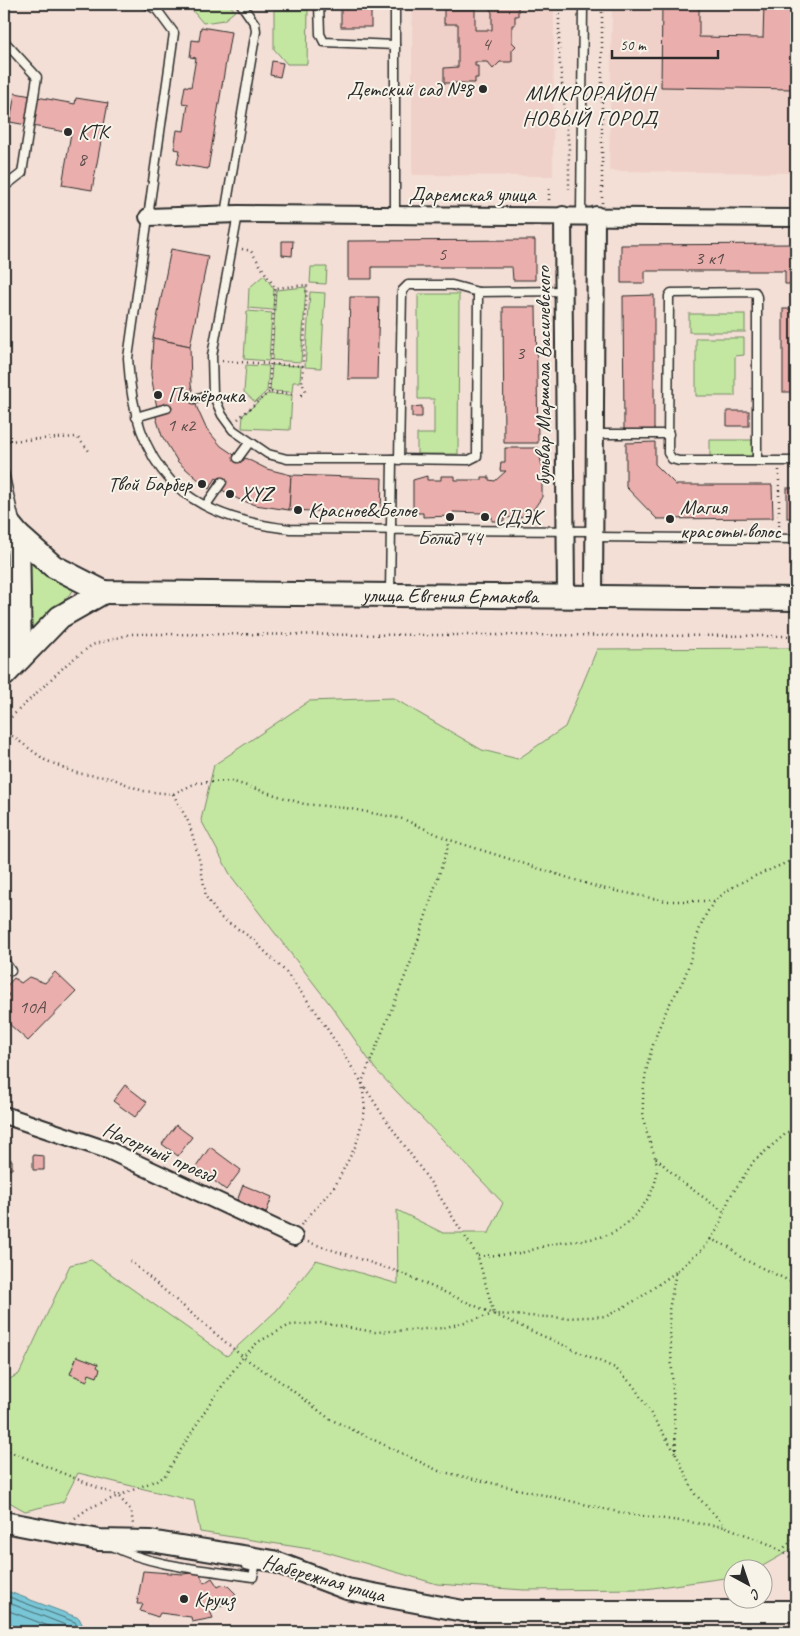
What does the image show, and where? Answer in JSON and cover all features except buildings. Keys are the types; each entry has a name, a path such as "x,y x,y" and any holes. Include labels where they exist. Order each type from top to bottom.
{"main road":[{"name":"улица Евгения Ермакова","path":"11,526 53,566 104,592 796,599"},
{"path":"11,526 20,658"},
{"path":"4,676 60,617 104,592"}],"street":[{"name":"бульвар Маршала Василевского","path":"556,212 564,291 566,597"},
{"name":"Даремская улица","path":"148,217 232,214 395,215 593,212 796,218"},
{"path":"593,212 594,597"},
{"name":"Нагорный проезд","path":"4,1115 110,1151 294,1237"},
{"name":"Набережная улица","path":"4,1522 107,1544 150,1540 273,1561 347,1589 463,1611 796,1611"}],"lane":[{"path":"147,4 157,10 174,33 128,358 138,429 167,479 195,500 206,505 257,525 290,529 565,531 594,534 796,539"},
{"path":"240,4 256,24 256,31 232,214 232,247 212,360 213,394 222,415 230,426 249,442 268,454 287,458 469,460 477,456 478,292"},
{"path":"320,4 320,34 324,42 395,45"},
{"path":"395,4 395,215"},
{"path":"583,4 593,212"},
{"path":"4,40 37,77 22,173 4,187"},
{"path":"390,595 391,530 402,291 408,285 452,285 478,292 564,291"},
{"path":"757,461 757,297 755,292 675,292 669,296 668,453 672,459 679,462 796,461"},
{"path":"194,399 213,394"},
{"path":"136,417 167,408"},
{"path":"595,434 669,434"},
{"path":"238,458 249,442"},
{"path":"4,473 11,526"},
{"path":"206,505 222,482"},
{"path":"4,961 11,971"},
{"path":"107,1544 146,1548 255,1567 253,1577 198,1569 128,1555 107,1544"}],"path":[{"path":"4,25 10,4"},
{"path":"559,4 559,55 569,148 568,190"},
{"path":"593,212 600,190 602,4"},
{"path":"549,189 556,212"},
{"path":"230,426 268,392 275,288 251,251 232,247"},
{"path":"275,288 307,285 302,383 306,390"},
{"path":"212,360 303,366"},
{"path":"268,392 302,396"},
{"path":"4,441 77,437 90,452"},
{"path":"778,461 779,539"},
{"path":"4,724 68,663 92,645 131,634 796,636"},
{"path":"4,730 44,760 76,773 111,778 143,791 173,794 196,783 231,781 304,804 346,808 403,819 450,840 597,887 666,901 716,901"},
{"path":"173,794 188,824 200,862 206,897 220,917 250,938 285,971 317,1013 478,1256 494,1314"},
{"path":"450,840 412,959 362,1082 365,1110 356,1145 335,1186 306,1217 294,1237 399,1272 615,1368 633,1385 676,1454 696,1494 726,1527"},
{"path":"478,1256 520,1253 554,1244 589,1241 624,1227 646,1203 659,1175 655,1156 648,1139 643,1110 645,1074 665,1016 685,976 703,922 716,901 743,880 774,870 796,858"},
{"path":"74,1519 89,1508 164,1477 210,1403 243,1357 258,1342 290,1325 321,1323 375,1332 444,1328 494,1314 565,1318 607,1316 638,1299 676,1272 704,1248 717,1230 730,1197 754,1161 796,1126"},
{"path":"655,1156 682,1182 724,1212"},
{"path":"710,1239 729,1247 743,1259 796,1284"},
{"path":"130,1261 243,1357 330,1419 439,1471 627,1514 726,1527 769,1544 792,1558 796,1566"},
{"path":"676,1272 669,1310 676,1454"},
{"path":"796,1402 796,1410"},
{"path":"4,1449 118,1496 131,1510 135,1540"},
{"path":"781,1552 796,1536"}],"shaded area":[{"name":"Детский сад №8","path":"412,4 554,4 553,176 412,175"},
{"path":"612,4 796,4 796,173 609,171"}],"green space":[{"path":"187,4 229,4 235,11 224,20 203,23"},
{"path":"274,10 308,10 307,64 287,64 274,49"},
{"path":"311,267 327,267 326,284 310,283"},
{"path":"264,275 274,289 273,310 248,308 249,288"},
{"path":"306,287 301,362 272,360 276,290"},
{"path":"310,292 325,293 321,368 305,367"},
{"path":"418,294 459,294 458,454 417,454 417,434 434,434 434,399 418,399"},
{"path":"247,311 272,313 269,361 244,359"},
{"path":"689,314 745,314 745,332 689,332"},
{"path":"696,338 744,338 744,355 735,356 735,396 696,396"},
{"path":"246,365 269,366 267,391 255,402 244,392"},
{"path":"272,365 301,366 300,382 293,382 292,392 270,391"},
{"path":"267,394 292,395 290,430 242,428 243,415"},
{"path":"710,440 752,440 752,457 710,457"},
{"path":"4,529 12,538 14,655 4,666"},
{"path":"30,558 74,590 30,632"},
{"path":"796,648 796,1547 772,1561 772,1558 722,1558 722,1578 645,1589 524,1590 437,1584 323,1551 200,1532 194,1501 78,1473 63,1502 25,1511 4,1499 4,1382 19,1374 70,1265 91,1260 227,1356 277,1310 316,1260 398,1284 397,1210 443,1233 489,1233 503,1203 376,1070 332,1007 231,876 201,820 214,765 309,701 393,698 482,750 518,759 565,727 597,649"}],"water":[{"path":"4,1590 79,1618 86,1632 4,1632"}],"place":[{"name":"Детский сад №8","path":"483,89"},
{"name":"КТК","path":"68,132"},
{"name":"Пятёрочка","path":"158,395"},
{"name":"Твой Барбер","path":"202,484"},
{"name":"XYZ","path":"230,494"},
{"name":"Красное&Белое","path":"298,510"},
{"name":"Болид 44","path":"450,517"},
{"name":"СДЭК","path":"485,517"},
{"name":"Магия красоты волос","path":"670,519"},
{"name":"Круиз","path":"184,1599"}],"district":[{"name":"МИКРОРАЙОН НОВЫЙ ГОРОД","path":"590,106"}]}
